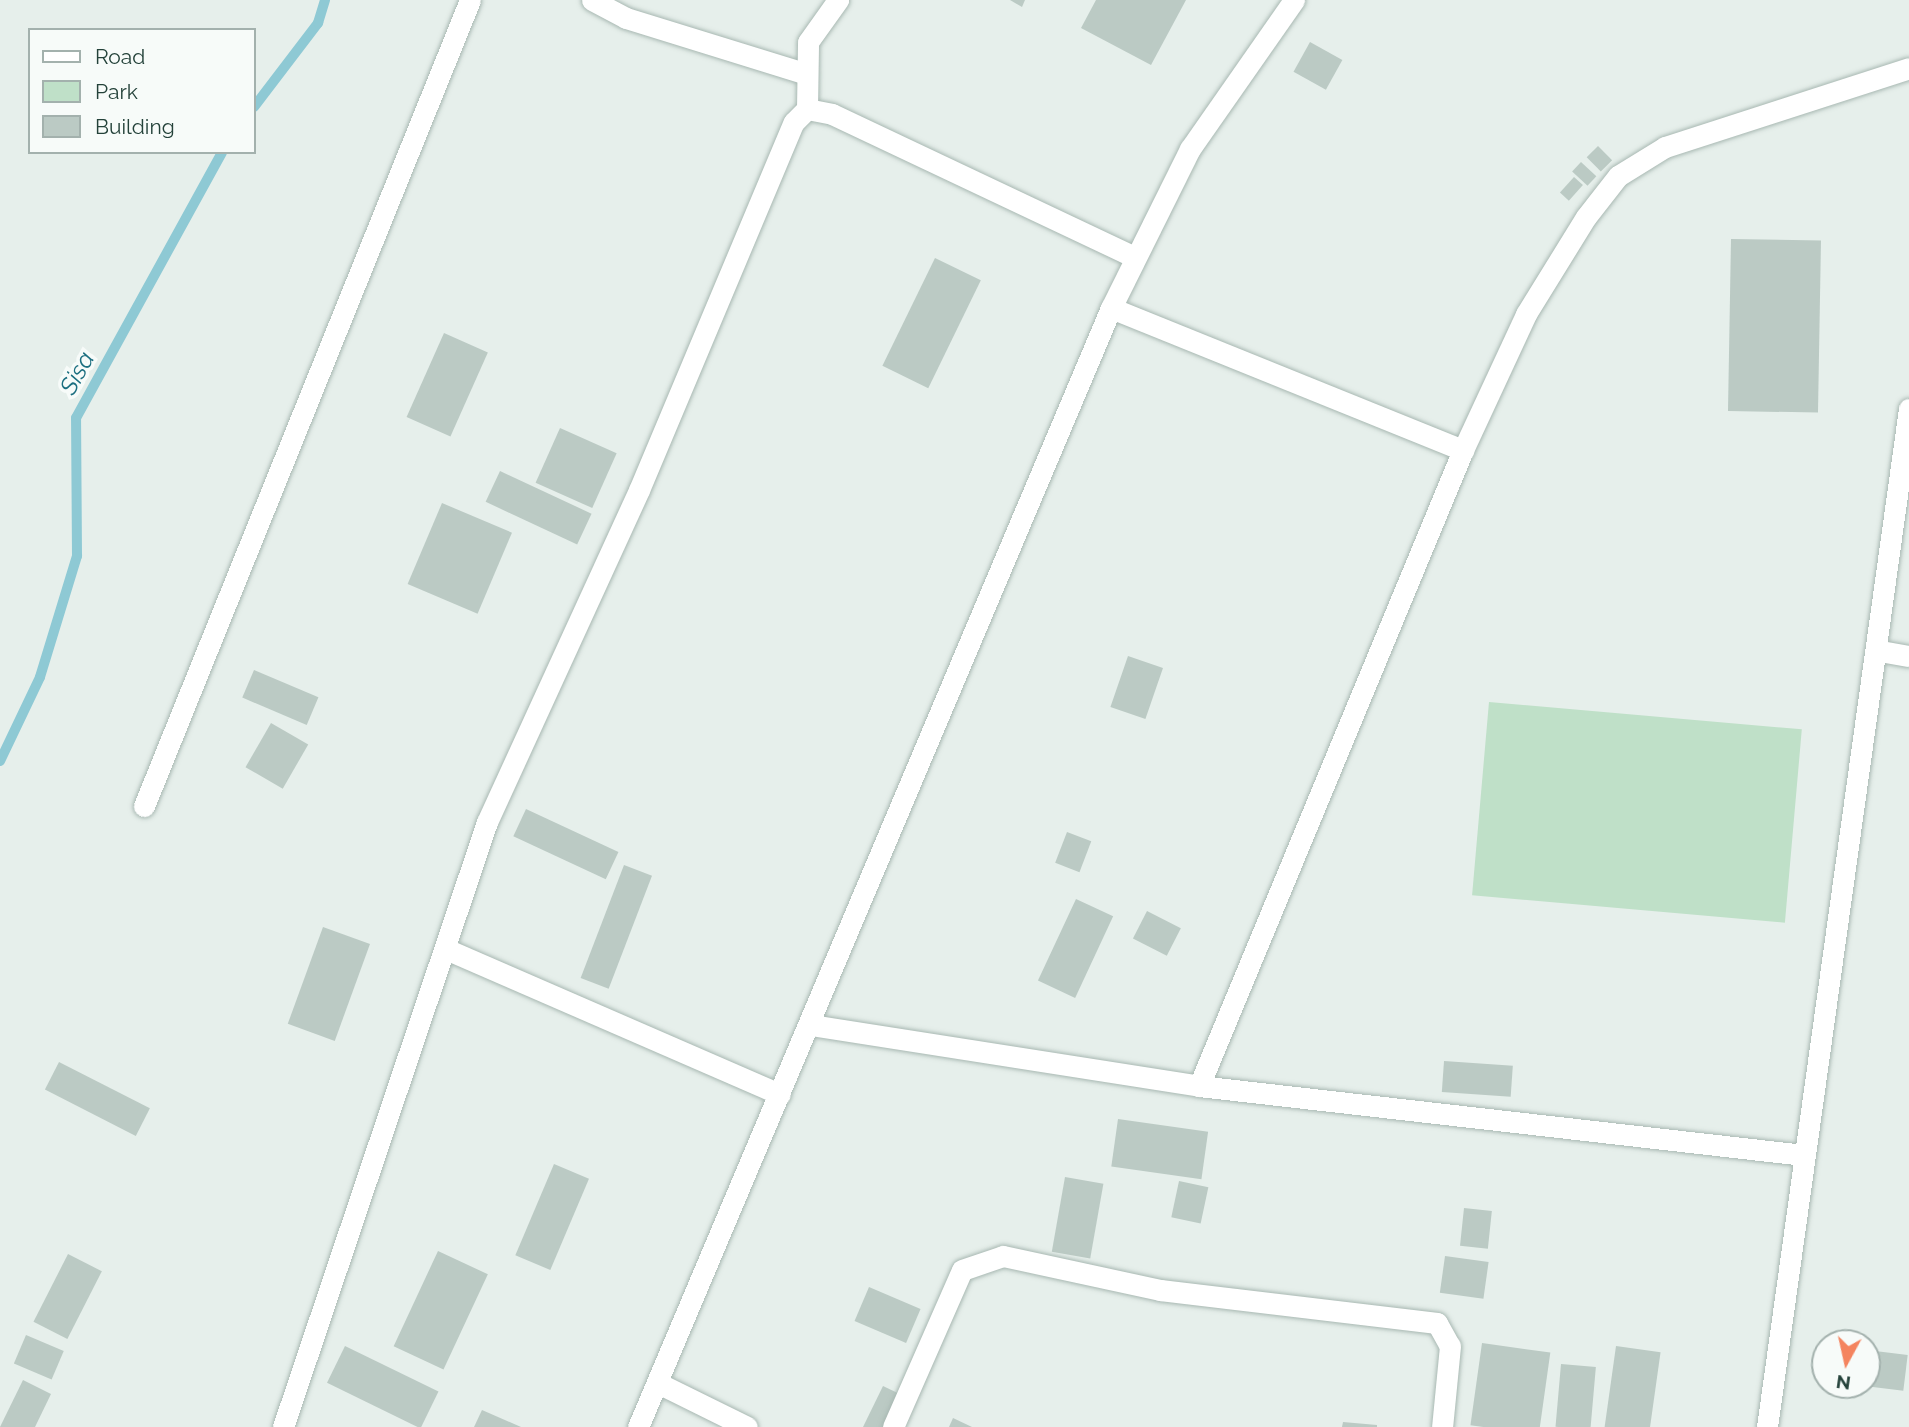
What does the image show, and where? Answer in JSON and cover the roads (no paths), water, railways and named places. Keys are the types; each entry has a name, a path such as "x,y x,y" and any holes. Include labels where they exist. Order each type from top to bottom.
{"street":[{"path":"144,806 470,0"},
{"path":"592,0 626,18 807,74"},
{"path":"283,1427 487,822 639,490 794,122 807,109 808,42 838,0"},
{"path":"638,1427 811,1025 1134,257 1190,149 1294,0"},
{"path":"1199,1086 1463,450 1526,314 1618,176 1665,147 1909,68"},
{"path":"807,109 832,114 1134,257"},
{"path":"1111,308 1463,450"},
{"path":"1767,1427 1804,1155 1880,651 1909,408"},
{"path":"1880,651 1909,656"},
{"path":"446,949 780,1094"},
{"path":"811,1025 1199,1086 1804,1155"},
{"path":"893,1427 962,1270 1003,1256 1160,1290 1437,1323 1450,1346 1442,1427"},
{"path":"658,1383 747,1427"}],"waterway":[{"name":"Sisa","path":"256,104 318,23 325,0"},
{"name":"Sisa","path":"0,761 40,677 77,556 76,418 221,154"}]}
